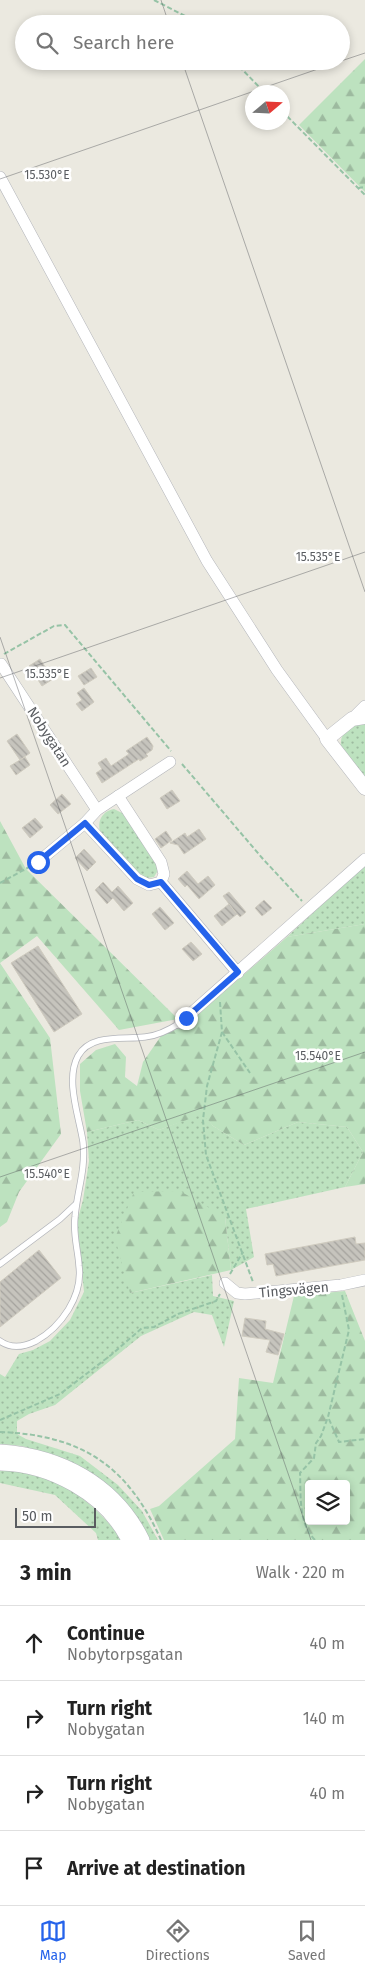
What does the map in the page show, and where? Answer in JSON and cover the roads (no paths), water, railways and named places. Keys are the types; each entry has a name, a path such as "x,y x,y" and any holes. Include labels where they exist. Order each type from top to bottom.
{"main road":[{"path":"0,1452 35,1456 68,1468 88,1479 110,1497 129,1519 142,1540"},
{"path":"0,1463 32,1466 68,1480 92,1496 111,1514 129,1540"}],"street":[{"path":"0,177 207,562 277,670 365,788"},
{"name":"Nobygatan","path":"1,660 97,810"},
{"path":"327,739 359,718 365,706"},
{"path":"38,862 85,823 97,810 170,762"},
{"path":"118,796 161,862 164,874 161,882"},
{"path":"85,823 137,879 149,885 161,882"},
{"path":"180,1023 365,859"},
{"path":"161,882 238,972"},
{"name":"Tingsvägen","path":"225,1283 237,1293 257,1293 340,1285 365,1280"}],"lane":[{"path":"0,1342 5,1345 18,1347 30,1344 44,1336 58,1324 76,1296 80,1268 74,1234 76,1204 84,1166 83,1143 73,1078 78,1055 105,1039 145,1037 159,1034 180,1023"},
{"path":"0,1264 60,1219 76,1204"}]}
